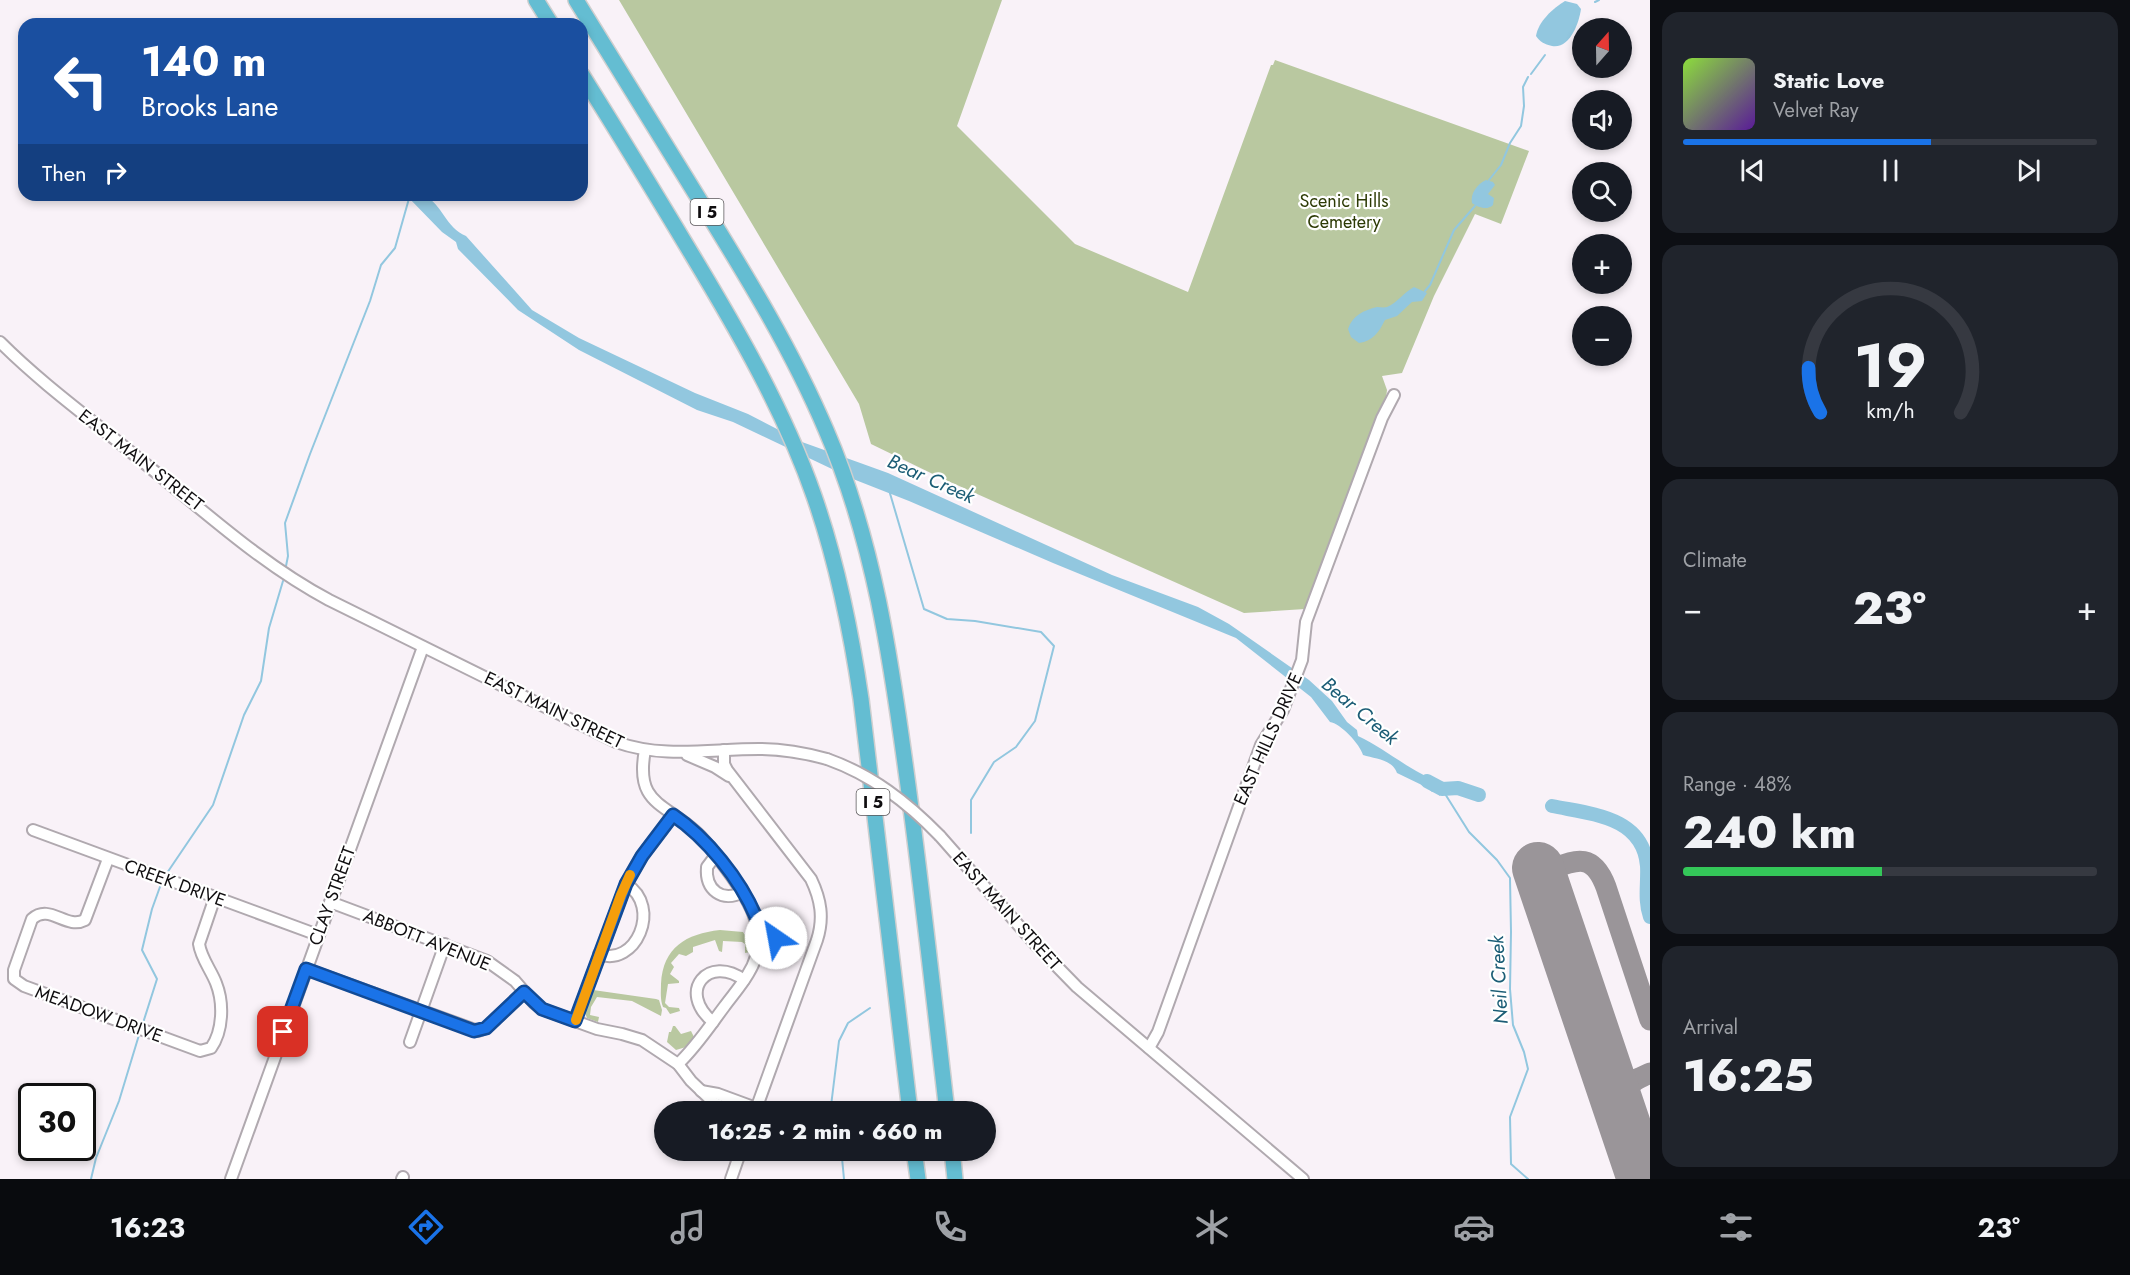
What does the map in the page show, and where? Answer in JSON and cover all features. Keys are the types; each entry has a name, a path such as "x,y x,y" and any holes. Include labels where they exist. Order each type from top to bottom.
{"highway":[{"path":"536,0 547,18"},
{"name":"I 5","path":"576,0 587,18"},
{"name":"I 5","path":"588,19 785,343 826,430 852,499 879,596 896,694 946,1101"},
{"name":"I 5","path":"588,85 750,352 775,403 814,497 842,593 852,639 909,1101"},
{"path":"916,1161 918,1179"},
{"path":"953,1161 955,1179"}],"street":[{"name":"EAST MAIN STREET","path":"0,342 62,398 267,562 314,592 423,647 616,742 645,750 681,753 782,750 827,759 861,773 888,789 940,836 1058,969 1303,1179"},
{"name":"EAST HILLS DRIVE","path":"1149,1048 1158,1032 1261,745 1289,695 1299,669 1305,646 1306,622 1382,418 1394,395"},
{"name":"CLAY STREET","path":"231,1179 423,647"},
{"path":"645,750 641,774 646,791 699,835 743,892 756,917 759,947 753,966 694,1049 678,1064"},
{"path":"724,750 724,764 734,779 811,879 817,891 822,913 817,940 759,1101"},
{"path":"681,753 715,767 734,779"},
{"path":"575,1021 626,884 642,856 673,815"},
{"name":"CREEK DRIVE","path":"33,830 318,934"},
{"path":"716,855 707,867 709,884 715,892 724,896 743,892"},
{"name":"MEADOW DRIVE","path":"108,859 85,920 80,923 72,922 46,913 36,915 32,919 14,970 14,979 24,986 200,1051 211,1048 214,1043 220,1016 219,992 198,944 215,897"},
{"path":"600,954 607,957 616,956 625,951 638,937 643,924 644,915 640,896 635,889 626,884"},
{"name":"ABBOTT AVENUE","path":"330,902 487,961 504,972 542,1009 597,1029 642,1040 678,1064 712,1101"},
{"path":"756,917 769,919 777,929 776,938 772,944 759,947"},
{"path":"410,1042 445,944"},
{"path":"306,969 478,1031 486,1028 524,992"},
{"path":"713,1022 698,1005 696,994 701,981 710,973 722,970 744,980"},
{"path":"701,1091 718,1094 735,1101"},
{"path":"730,1179 737,1161"}],"green space":[{"name":"Scenic Hills Cemetery","path":"619,0 1002,0 957,126 1075,244 1188,292 1271,65 1275,60 1529,151 1501,224 1475,214 1434,296 1402,373 1382,376 1387,390 1386,398 1305,609 1244,613 939,477 871,444 859,404"},
{"path":"720,930 743,932 749,942 750,952 745,953 745,944 742,942 723,941 722,952 719,951 715,940 693,947 693,952 686,956 679,954 671,963 674,967 670,974 679,983 668,984 665,1003 669,1007 679,1008 680,1011 670,1014 663,1007 661,998 661,984 666,961 678,945 687,939"},
{"path":"593,990 659,1000 661,1016 632,1001 597,997 591,1007 590,1015 599,1017 598,1022 587,1018 585,1013"},
{"path":"673,1026 681,1034 691,1031 694,1037 686,1047 676,1050 667,1042"}],"water":[{"path":"1565,1 1577,4 1581,9 1579,18 1572,18 1572,34 1569,39 1558,46 1544,44 1536,36 1551,11"},
{"path":"1486,180 1495,185 1488,194 1494,198 1493,205 1485,208 1472,203 1472,196 1480,184"},
{"path":"412,201 432,201 436,204 454,228 466,236 532,310 579,338 695,393 748,414 802,442 888,473 1112,575 1198,607 1229,624 1309,680 1332,701 1347,722 1357,730 1358,736 1421,774 1443,783 1440,796 1435,791 1432,792 1397,773 1395,768 1387,762 1363,755 1354,740 1339,726 1330,722 1311,697 1236,638 853,479 733,422 697,410 579,350 518,310 458,249 456,242 442,232"},
{"path":"1414,287 1427,293 1422,301 1412,302 1397,316 1385,320 1372,338 1359,343 1351,337 1348,329 1356,317 1372,308 1391,305"}],"waterway":[{"path":"1595,2 1599,0"},
{"path":"1531,74 1545,55"},
{"path":"1489,180 1501,165 1510,143 1521,126 1524,106 1523,87 1528,77"},
{"path":"286,566 288,556 285,523 370,301 381,265 395,248 408,201"},
{"path":"1425,291 1430,285 1454,230 1475,206"},
{"path":"889,490 924,609 947,619 975,621 1041,632 1054,646 1035,721 1016,747 994,762 971,800 971,833"},
{"path":"167,873 213,805 244,715 261,681 269,628 283,581"},
{"path":"1427,781 1442,789 1458,788 1479,795"},
{"name":"Neil Creek","path":"1442,789 1469,832 1497,860 1510,878 1510,989 1513,1025 1528,1069 1510,1117 1511,1164 1528,1179"},
{"path":"1552,806 1612,820 1625,827 1636,837 1643,849 1647,866 1647,898 1650,917"},
{"path":"143,1023 157,979 142,950 161,884"},
{"path":"832,1101 839,1041 848,1023 870,1008"},
{"path":"91,1179 96,1158 119,1101 139,1035"},
{"path":"842,1161 844,1179"}],"taxiway":[{"path":"1540,873 1579,861 1587,862 1600,875 1650,1020"},
{"path":"1604,1064 1618,1077 1626,1080 1637,1079"},
{"path":"1621,1118 1622,1102 1628,1087 1650,1073"}],"runway":[{"path":"1538,868 1643,1179"}],"slow traffic":[{"path":"576,1020 630,875"}],"route":[{"path":"283,1032 306,969 474,1031 486,1028 524,992 542,1009 575,1021 626,884 642,856 673,815 688,825 709,846 743,892 756,917 769,919 775,924 776,938"}],"water label":[{"name":"Bear Creek","path":"931,479"},
{"name":"Bear Creek","path":"1360,711"}]}
